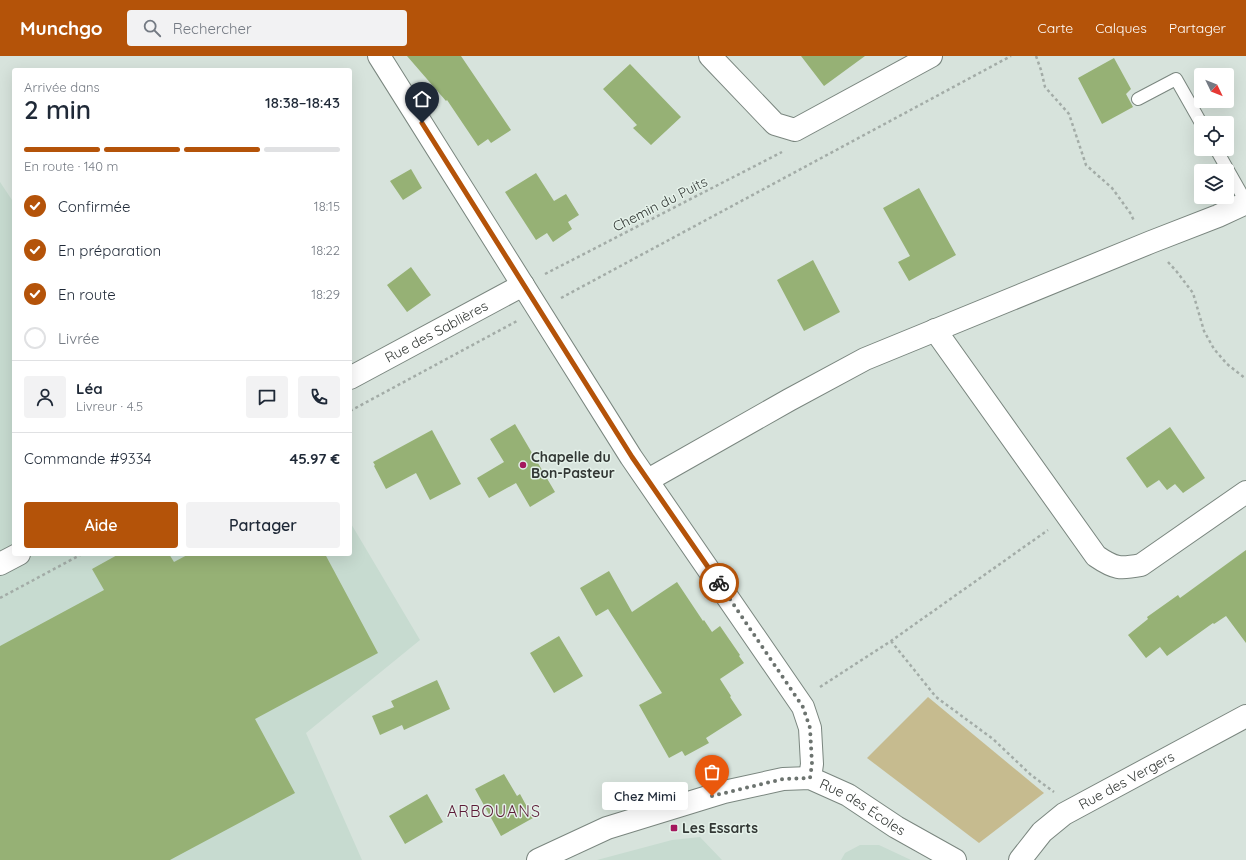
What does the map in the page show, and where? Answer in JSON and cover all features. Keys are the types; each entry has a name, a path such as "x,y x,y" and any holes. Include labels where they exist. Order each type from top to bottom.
{"street":[{"path":"380,56 538,310 632,457 803,707 810,728 812,764 810,778"},
{"path":"710,56 775,124 795,130 931,56"},
{"path":"648,480 789,400 865,359 1150,242 1218,216 1246,202"},
{"name":"Rue des Sablières","path":"352,377 523,285"},
{"path":"935,330 1096,556 1109,565 1125,568 1141,565 1246,492"},
{"path":"0,564 15,556"},
{"name":"Rue des Vergers","path":"1020,860 1042,832 1064,814 1246,716"},
{"name":"Rue des Écoles","path":"538,860 607,828 724,792 783,779 810,778 848,795 896,827 955,860"}],"lane":[{"path":"1138,99 1176,79 1197,116"},
{"path":"1220,156 1246,202"}],"path":[{"path":"352,410 1011,56"},
{"name":"Chemin du Puits","path":"523,285 786,151 795,130"},
{"path":"799,701 891,641 1068,516"},
{"path":"0,598 78,556"},
{"path":"891,641 936,697 993,739 1031,775 1074,808"}],"shaded area":[{"path":"0,182 12,200 12,556 352,556 352,525 420,640 306,733 362,860 0,860"},
{"path":"928,697 1044,793 979,843 867,758"},
{"path":"700,837 722,860 597,860 672,840"},
{"path":"860,845 879,845 911,860 841,860 845,853"}],"building":[{"path":"407,56 461,56 511,130 491,143 488,139 478,146 447,100 446,101"},
{"path":"801,56 865,56 824,86"},
{"path":"1114,58 1131,89 1126,94 1133,107 1102,124 1078,78"},
{"path":"630,64 681,117 651,145 633,128 637,125 603,89"},
{"path":"411,169 422,188 403,200 390,181"},
{"path":"536,173 554,201 566,194 579,215 568,222 572,229 553,242 547,233 536,240 505,192"},
{"path":"919,188 956,255 909,281 898,262 910,256 883,208"},
{"path":"813,260 840,312 804,331 777,280"},
{"path":"411,267 431,295 407,312 387,285"},
{"name":"Chapelle du Bon-Pasteur","path":"515,424 555,492 530,507 516,483 489,498 477,478 504,462 490,439"},
{"path":"1170,427 1205,478 1183,493 1175,484 1167,490 1159,480 1147,488 1126,458"},
{"path":"432,430 461,484 430,500 416,473 386,489 373,462"},
{"path":"1246,550 1246,643 1226,616 1214,624 1213,623 1167,656 1160,647 1146,658 1128,635 1148,619 1147,617 1178,595 1180,598"},
{"path":"115,556 170,556 174,562 185,556 326,556 378,653 255,719 295,793 170,860 0,860 0,646 104,590 92,569"},
{"path":"609,571 632,612 677,582 712,632 720,626 744,663 720,679 742,715 706,738 709,743 685,756 682,751 669,758 639,705 662,693 608,609 596,616 580,588"},
{"path":"559,636 583,676 554,693 530,653"},
{"path":"437,680 450,709 404,730 402,725 380,735 372,716 394,707 391,701"},
{"path":"504,774 517,796 520,794 533,818 501,836 475,789"},
{"path":"427,794 443,822 405,844 389,816"}],"way so far":[{"path":"712,796 783,779 810,778 812,764 810,728 803,707 719,583"}],"place":[{"name":"Chapelle du Bon-Pasteur","path":"523,465"},
{"name":"Chez Mimi","path":"712,796"},
{"name":"Les Essarts","path":"674,828"}],"district":[{"name":"ARBOUANS","path":"494,811"}],"route":[{"path":"422,123 538,310 632,457 719,583"}]}
